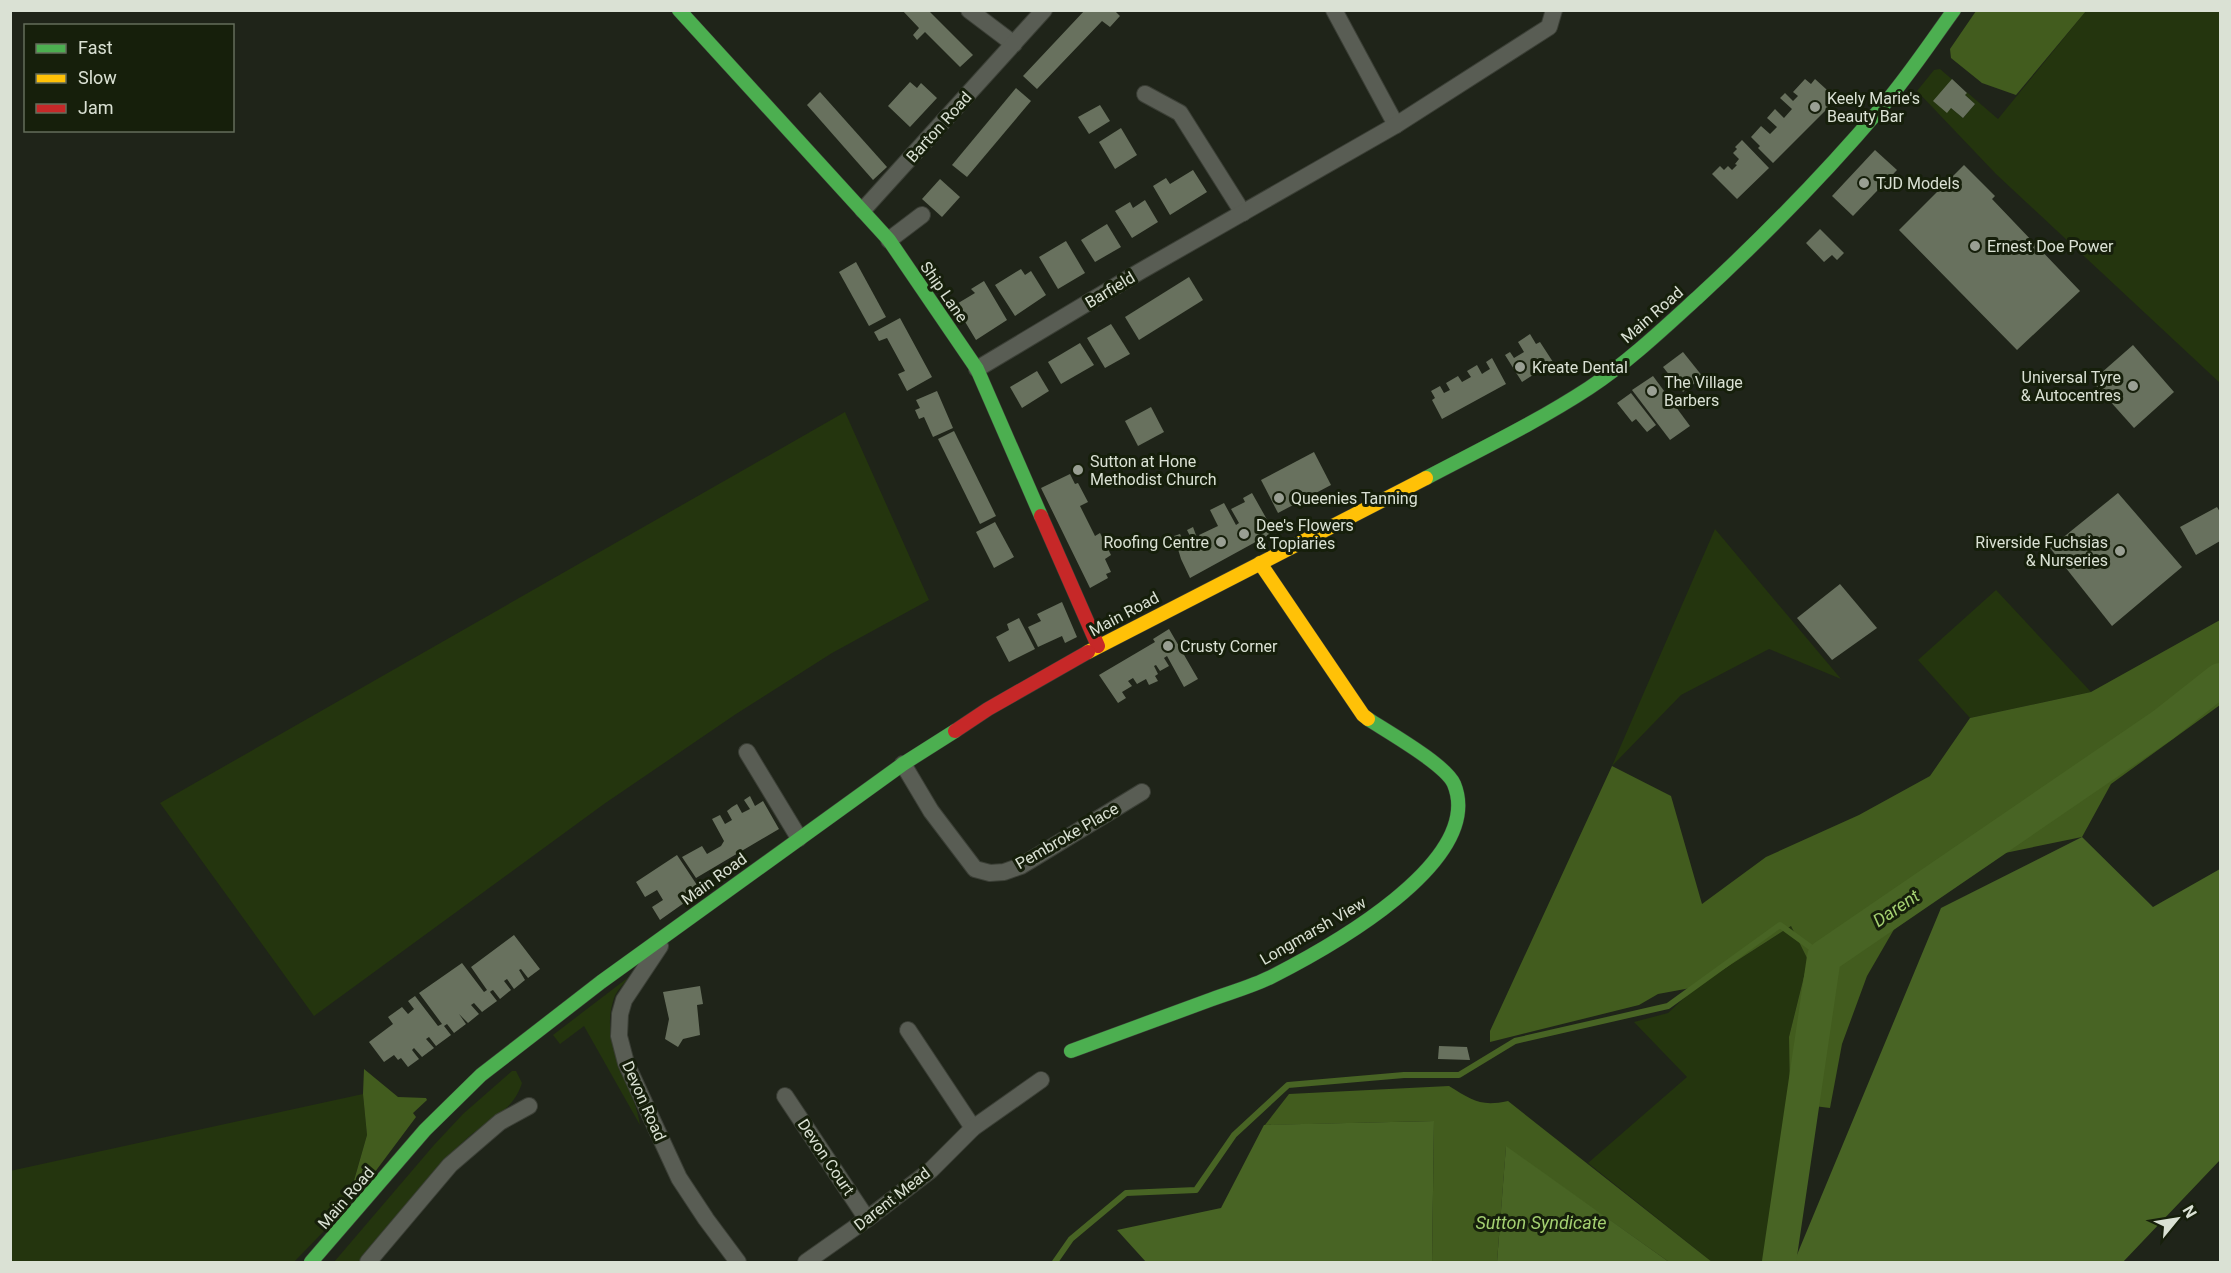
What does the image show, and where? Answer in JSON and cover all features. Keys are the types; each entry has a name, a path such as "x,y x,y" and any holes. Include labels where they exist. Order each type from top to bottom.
{"main road":[{"name":"Ship Lane","path":"679,10 889,240 977,369 1098,646"},
{"name":"Main Road","path":"311,1263 425,1130 481,1075 668,932 903,764 988,709 1098,646 1538,419 1590,387 1639,349 1744,255 1801,197 1882,107 1954,10"},
{"name":"Longmarsh View","path":"1071,1051 1269,978 1358,928 1426,872 1443,852 1458,821 1458,803 1454,784 1445,771 1363,715 1260,563"}],"street":[{"path":"969,10 1014,44"},
{"name":"Barton Road","path":"863,210 1044,10"},
{"path":"1334,10 1395,125"},
{"name":"Barfield","path":"977,369 1395,125 1549,27 1554,10"},
{"path":"1145,94 1180,113 1243,213"},
{"path":"889,240 922,215"},
{"path":"747,752 800,838"},
{"name":"Pembroke Place","path":"903,764 932,811 975,869 990,873 1004,872 1021,866 1142,792"},
{"name":"Devon Road","path":"668,932 624,1000 620,1014 619,1036 626,1063 679,1178 738,1263"},
{"path":"908,1030 973,1128"},
{"name":"Darent Mead","path":"806,1263 931,1170 973,1128 1041,1080"},
{"name":"Devon Court","path":"785,1096 867,1219"},
{"path":"368,1263 450,1165 500,1122 529,1106"}],"shaded area":[{"path":"1976,11 2086,11 2016,95 1982,83 1951,58 1950,49"},
{"path":"2086,11 2220,11 2220,383 1996,174 1917,91 1934,70 1940,69 1963,88 1952,80 1951,108 1963,118 1975,104 1965,95 1967,92 1998,119"},
{"path":"845,412 929,600 832,653 736,714 604,804 314,1016 160,803"},
{"path":"1715,529 1841,679 1769,649 1681,695 1612,766"},
{"path":"1996,590 2091,692 1970,718 1918,660"},
{"path":"2220,620 2220,705 2111,784 2082,837 1971,860 1904,912 1867,976 1842,1044 1830,1108 1790,1103 1789,1037 1808,960 1791,926 1696,987 1658,994 1639,1005 1490,1042 1490,1031 1612,766 1671,796 1702,904 1766,857 1859,815 1930,776 1970,718 2091,692"},
{"path":"1791,926 1808,960 1789,1037 1790,1103 1763,1262 1712,1262 1588,1163 1687,1077 1634,1022 1668,1013 1696,987"},
{"path":"634,973 615,995 610,1015 610,1032 637,1109 640,1125 584,1026 560,1044 553,1035"},
{"path":"364,1069 398,1097 426,1098 427,1100 413,1113 416,1117 354,1200 349,1198 367,1135 363,1094"},
{"path":"512,1071 516,1071 522,1083 514,1100 457,1148 414,1196 361,1262 334,1262 434,1145 463,1114"},
{"path":"1449,1086 1483,1103 1508,1101 1712,1262 1669,1262 1506,1147 1497,1262 1432,1262 1434,1121 1265,1125 1289,1094"},
{"path":"363,1094 367,1135 349,1197 354,1200 294,1262 11,1262 10,1171"}],"water":[{"path":"2082,837 2153,907 2220,869 2220,1160 2123,1262 1794,1262 1941,908"},
{"path":"1434,1121 1432,1262 1146,1262 1117,1230 1221,1208 1264,1125"},
{"name":"Sutton Syndicate","path":"1506,1146 1669,1262 1497,1262"}],"building":[{"path":"902,10 928,10 973,55 960,67 925,32 917,40 913,35 919,28"},
{"path":"1085,10 1114,10 1120,16 1110,27 1102,21 1037,89 1023,76"},
{"path":"1805,79 1811,84 1815,79 1837,99 1773,163 1751,137 1761,126 1770,134 1777,127 1767,118 1775,109 1784,118 1792,109 1780,98 1785,93 1793,101 1798,96 1793,92"},
{"path":"1952,79 1975,104 1963,118 1951,108 1947,113 1933,101"},
{"path":"910,82 917,88 921,83 937,98 910,127 888,106"},
{"path":"1016,88 1031,101 967,177 952,165"},
{"path":"820,92 887,167 873,180 807,105"},
{"path":"1100,105 1110,121 1089,134 1078,117"},
{"path":"1121,128 1137,155 1115,169 1099,142"},
{"path":"1742,140 1769,168 1737,199 1712,174 1720,166 1724,170 1728,166 1732,170 1737,165 1735,164 1739,159 1733,153"},
{"name":"TJD Models","path":"1875,150 1897,170 1853,216 1832,196"},
{"name":"Ernest Doe Power","path":"1964,165 1995,196 1992,199 2080,291 2017,350 1899,230"},
{"path":"1193,170 1207,192 1170,215 1153,186 1166,178 1170,184"},
{"path":"940,179 960,197 942,217 922,199"},
{"path":"1145,200 1158,222 1132,238 1115,211 1130,202 1133,208"},
{"path":"1107,224 1121,247 1095,262 1081,240"},
{"path":"1820,229 1844,253 1837,260 1832,255 1824,262 1806,243"},
{"path":"1066,241 1085,273 1058,289 1039,257"},
{"path":"856,262 886,317 869,326 839,272"},
{"path":"1021,269 1025,275 1031,271 1046,295 1015,316 995,285"},
{"path":"1189,277 1203,300 1139,340 1125,317"},
{"path":"984,281 1007,320 976,340 955,305 975,293 971,289"},
{"path":"900,318 932,377 907,391 898,374 905,371 887,338 879,341 874,332"},
{"path":"1111,324 1130,354 1105,368 1087,338"},
{"path":"1530,334 1536,344 1540,342 1553,362 1522,382 1505,355 1510,352 1514,358 1524,352 1518,342"},
{"path":"1080,343 1094,365 1061,384 1048,362"},
{"name":"Universal Tyre & Autocentres","path":"2133,345 2174,392 2134,428 2092,381"},
{"path":"1683,352 1703,377 1683,392 1663,367"},
{"path":"1492,358 1506,384 1442,419 1432,400 1435,398 1431,391 1440,386 1444,393 1450,390 1446,383 1458,376 1462,382 1471,377 1467,371 1477,365 1482,374 1490,369 1486,362"},
{"path":"1037,371 1049,391 1022,408 1010,387"},
{"path":"1653,376 1690,426 1670,440 1632,390"},
{"path":"937,391 953,428 933,437 924,417 919,419 915,410 920,408 916,400"},
{"path":"1631,393 1656,425 1647,432 1636,419 1632,422 1617,403"},
{"path":"1151,407 1164,432 1138,446 1125,421"},
{"path":"954,431 996,516 980,524 938,439"},
{"path":"1314,452 1331,485 1278,513 1261,480"},
{"path":"1070,474 1075,484 1078,483 1088,502 1080,506 1095,536 1100,533 1111,555 1105,559 1111,572 1106,574 1108,578 1090,588 1041,488"},
{"path":"1252,493 1274,532 1190,578 1174,536 1180,534 1185,544 1192,540 1187,530 1193,527 1200,546 1204,544 1199,535 1218,526 1210,510 1224,503 1236,525 1239,523 1231,509 1245,502 1243,498"},
{"path":"2118,493 2182,567 2112,626 2050,548"},
{"path":"2217,507 2220,512 2220,541 2196,555 2180,527"},
{"path":"995,522 1014,557 994,568 976,532"},
{"path":"1840,584 1877,628 1832,660 1797,618"},
{"path":"1062,602 1077,637 1065,643 1062,636 1038,647 1028,627 1041,621 1037,614"},
{"path":"1019,618 1035,649 1009,662 996,637 1009,630 1007,624"},
{"path":"1169,629 1198,679 1184,687 1167,656 1164,658 1169,666 1160,671 1156,665 1154,666 1158,674 1155,676 1158,681 1149,685 1146,679 1137,684 1133,678 1128,681 1132,686 1122,692 1126,698 1118,703 1099,675 1155,642 1153,639"},
{"path":"750,796 755,806 763,801 779,829 696,878 682,857 702,846 707,854 721,846 724,841 712,819 720,815 725,824 732,820 727,811 737,804 742,813 750,809 744,800"},
{"path":"677,855 701,891 660,920 652,907 663,900 657,890 645,897 636,882"},
{"path":"514,935 540,969 528,978 521,969 519,970 525,980 514,989 507,979 504,981 511,990 500,999 493,990 491,991 497,1001 482,1012 474,1003 471,1005 479,1014 468,1023 459,1014 466,1024 454,1033 447,1024 444,1026 451,1035 436,1046 429,1037 426,1039 434,1048 422,1057 414,1048 412,1050 419,1059 408,1067 401,1058 398,1060 394,1055 384,1062 369,1042 393,1024 388,1017 402,1007 408,1014 414,1009 408,1001 415,996 438,1026 442,1024 419,993 462,963 484,992 487,990 471,967"},
{"path":"700,986 703,1004 697,1005 700,1035 683,1039 678,1047 665,1039 669,1019 663,992"},
{"path":"1439,1046 1467,1047 1470,1060 1438,1059"}],"waterway":[{"name":"Darent","path":"1779,1262 1824,957 2163,725 2220,680"},
{"path":"1055,1262 1071,1239 1126,1193 1196,1190 1234,1135 1288,1085 1404,1075 1459,1075 1515,1041 1668,1006 1780,925 1824,957"}],"traffic: fast":[{"path":"679,10 889,240 977,369 1041,516"},
{"path":"1426,478 1509,435 1589,388 1658,333 1745,252 1837,158 1900,85 1954,10"},
{"path":"1071,1051 1271,977 1362,924 1425,872 1447,843 1458,814 1454,784 1449,776 1429,759 1368,719"},
{"path":"311,1262 425,1130 481,1075 601,982 903,764 955,731"}],"traffic: slow":[{"path":"1088,652 1426,478"},
{"path":"1260,563 1363,715 1368,719"}],"traffic: jam":[{"path":"1041,516 1098,646"},
{"path":"955,731 988,709 1088,652"}],"place":[{"name":"Keely Marie's Beauty Bar","path":"1815,107"},
{"name":"TJD Models","path":"1864,183"},
{"name":"Ernest Doe Power","path":"1975,246"},
{"name":"Kreate Dental","path":"1520,367"},
{"name":"Universal Tyre & Autocentres","path":"2133,386"},
{"name":"The Village Barbers","path":"1652,391"},
{"name":"Sutton at Hone Methodist Church","path":"1078,470"},
{"name":"Queenies Tanning","path":"1279,498"},
{"name":"Dee's Flowers & Topiaries","path":"1244,534"},
{"name":"Roofing Centre","path":"1221,542"},
{"name":"Riverside Fuchsias & Nurseries","path":"2120,551"},
{"name":"Crusty Corner","path":"1168,646"}]}
